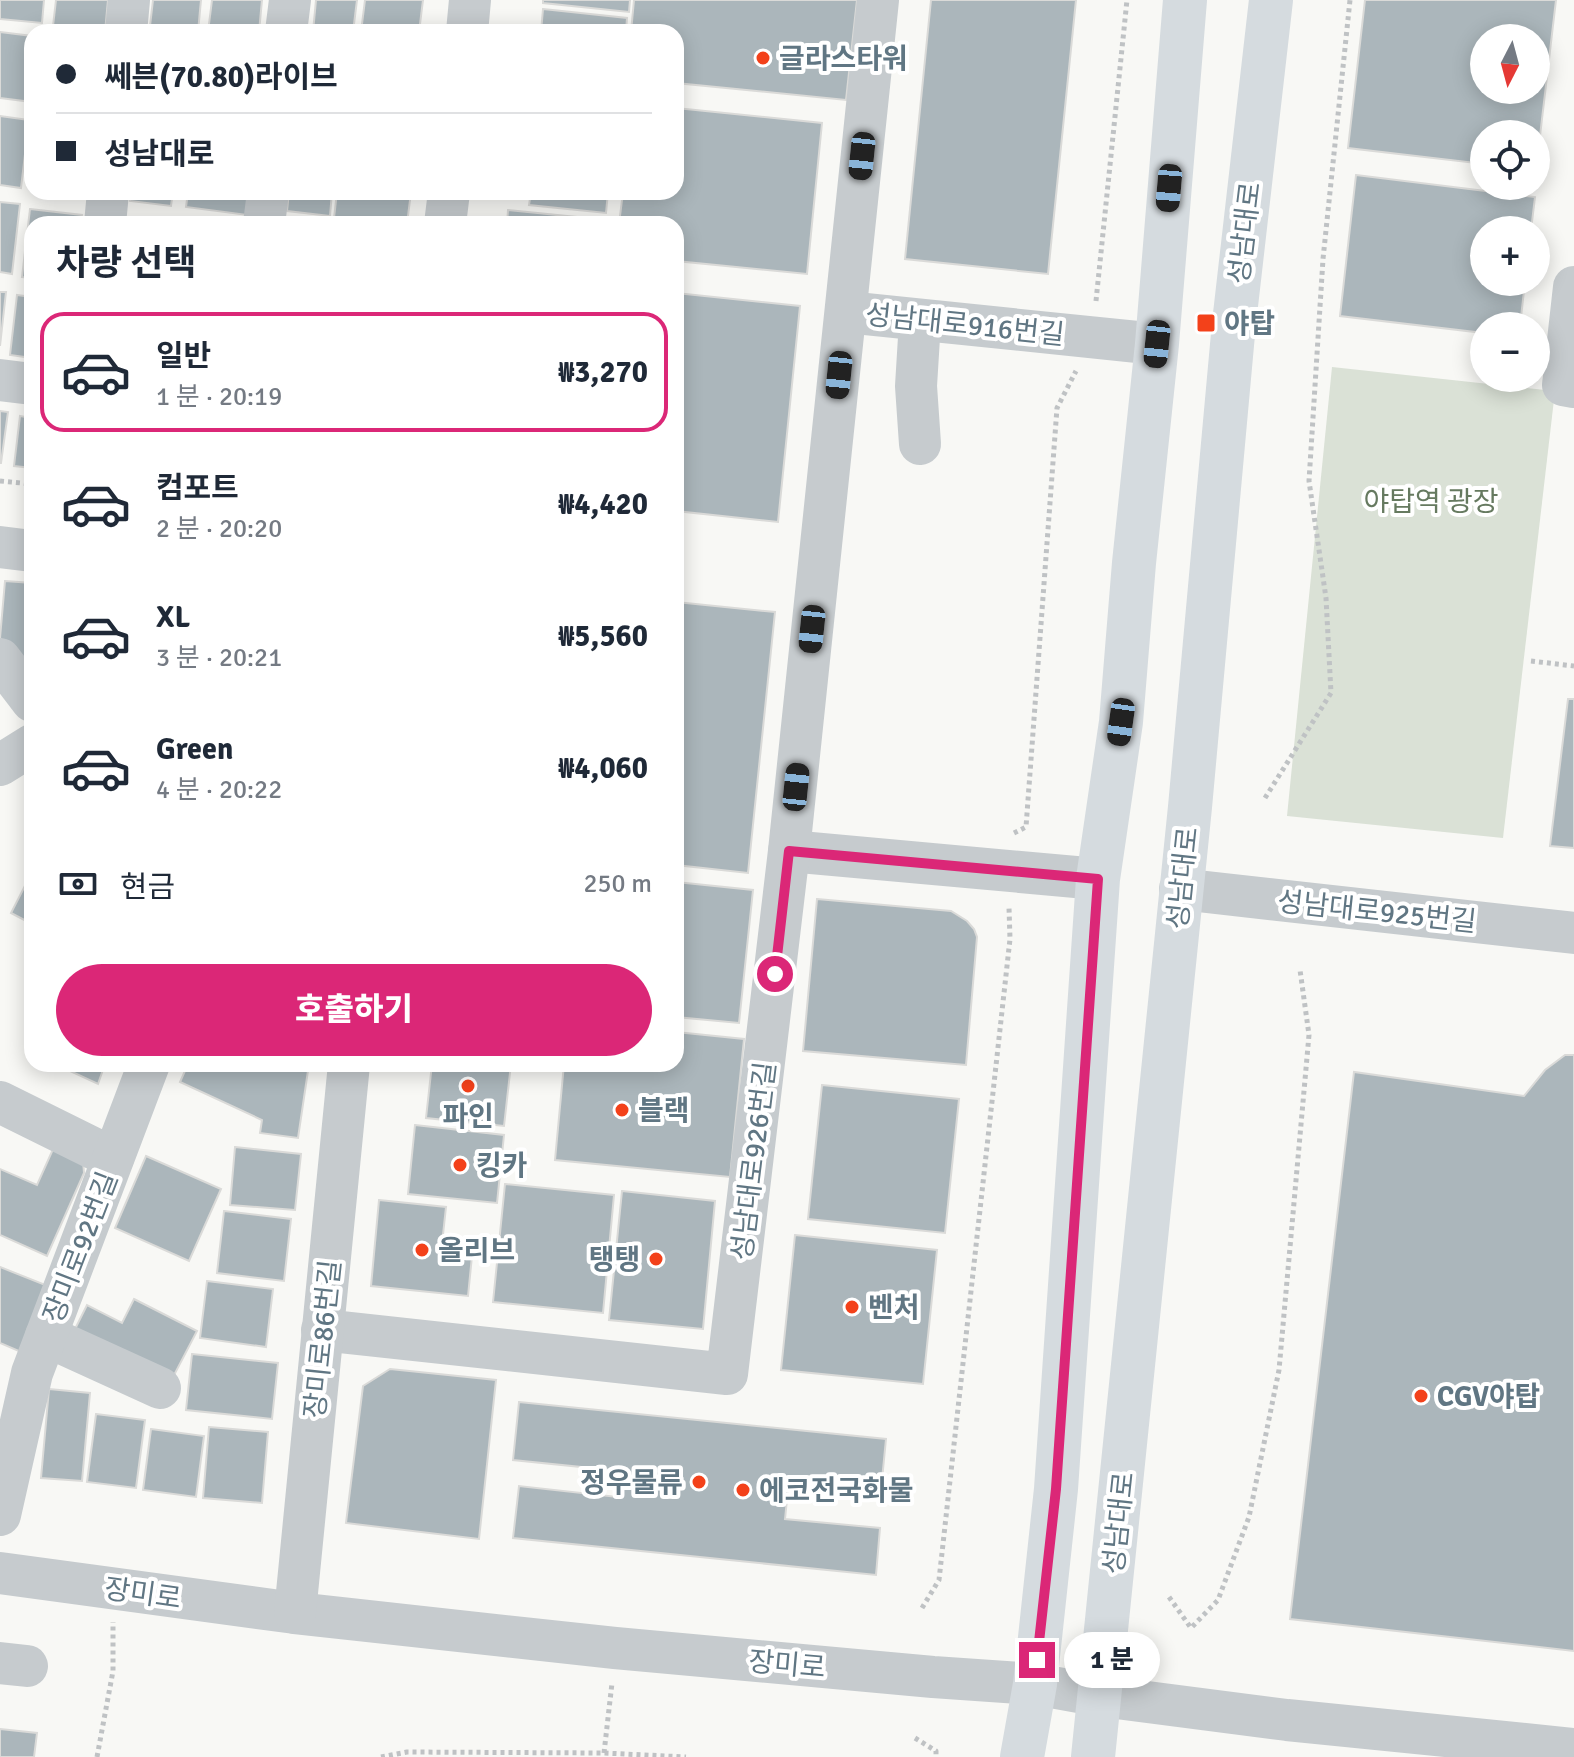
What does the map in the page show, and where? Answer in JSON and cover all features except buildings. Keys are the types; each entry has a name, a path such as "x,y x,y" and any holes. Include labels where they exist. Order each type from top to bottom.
{"main road":[{"path":"1022,1757 1035,1684 1056,1489 1098,879 1121,722 1157,344 1185,0"},
{"name":"성남대로","path":"1093,1757 1190,807 1234,323 1271,0"}],"street":[{"path":"127,24 129,0"},
{"path":"287,24 290,0"},
{"path":"468,24 470,0"},
{"name":"성남대로916번길","path":"878,0 846,312 1157,344"},
{"path":"1568,386 1574,287"},
{"path":"846,312 789,851 1098,879"},
{"path":"920,321 916,386 920,444"},
{"path":"0,380 24,383"},
{"path":"0,547 24,550"},
{"path":"0,659 24,690"},
{"path":"0,765 24,750"},
{"name":"성남대로926번길","path":"322,1330 727,1374 789,851"},
{"name":"성남대로925번길","path":"1180,889 1574,933"},
{"name":"장미로92번길","path":"0,1515 26,1356 113,1158 146,1072"},
{"name":"장미로86번길","path":"295,1613 348,1072"},
{"name":"장미로92번길","path":"0,1102 113,1158"},
{"name":"장미로92번길","path":"26,1356 160,1388"},
{"name":"장미로","path":"0,1573 295,1613 615,1648 1035,1684 1101,1696 1287,1720 1574,1749"}],"path":[{"path":"922,1608 939,1580 1010,939 1009,836 1026,827 1057,408 1092,338 1127,0"},
{"path":"1265,798 1331,693 1326,598 1309,481 1323,259 1350,0"},
{"path":"0,481 24,483"},
{"path":"1531,661 1574,666"},
{"path":"1169,1597 1191,1628 1218,1600 1249,1517 1279,1370 1282,1338 1309,1035 1300,970"},
{"path":"97,1757 113,1671 112,1589"},
{"path":"604,1753 615,1648"},
{"path":"915,1738 936,1751 936,1757"},
{"path":"381,1757 407,1752 604,1753 686,1757"}],"green space":[{"name":"야탑역 광장","path":"1332,367 1470,382 1470,392 1555,391 1503,838 1287,816"}],"place":[{"name":"글라스타워","path":"763,58"},
{"name":"야탑","path":"1206,323"},
{"name":"파인","path":"468,1086"},
{"name":"블랙","path":"622,1110"},
{"name":"킹카","path":"460,1165"},
{"name":"올리브","path":"422,1250"},
{"name":"탱탱","path":"656,1259"},
{"name":"벤처","path":"852,1307"},
{"name":"CGV야탑","path":"1421,1396"},
{"name":"정우물류","path":"699,1482"},
{"name":"에코전국화물","path":"743,1490"}],"route":[{"path":"775,974 789,851 1098,879 1056,1489 1037,1660"}]}
